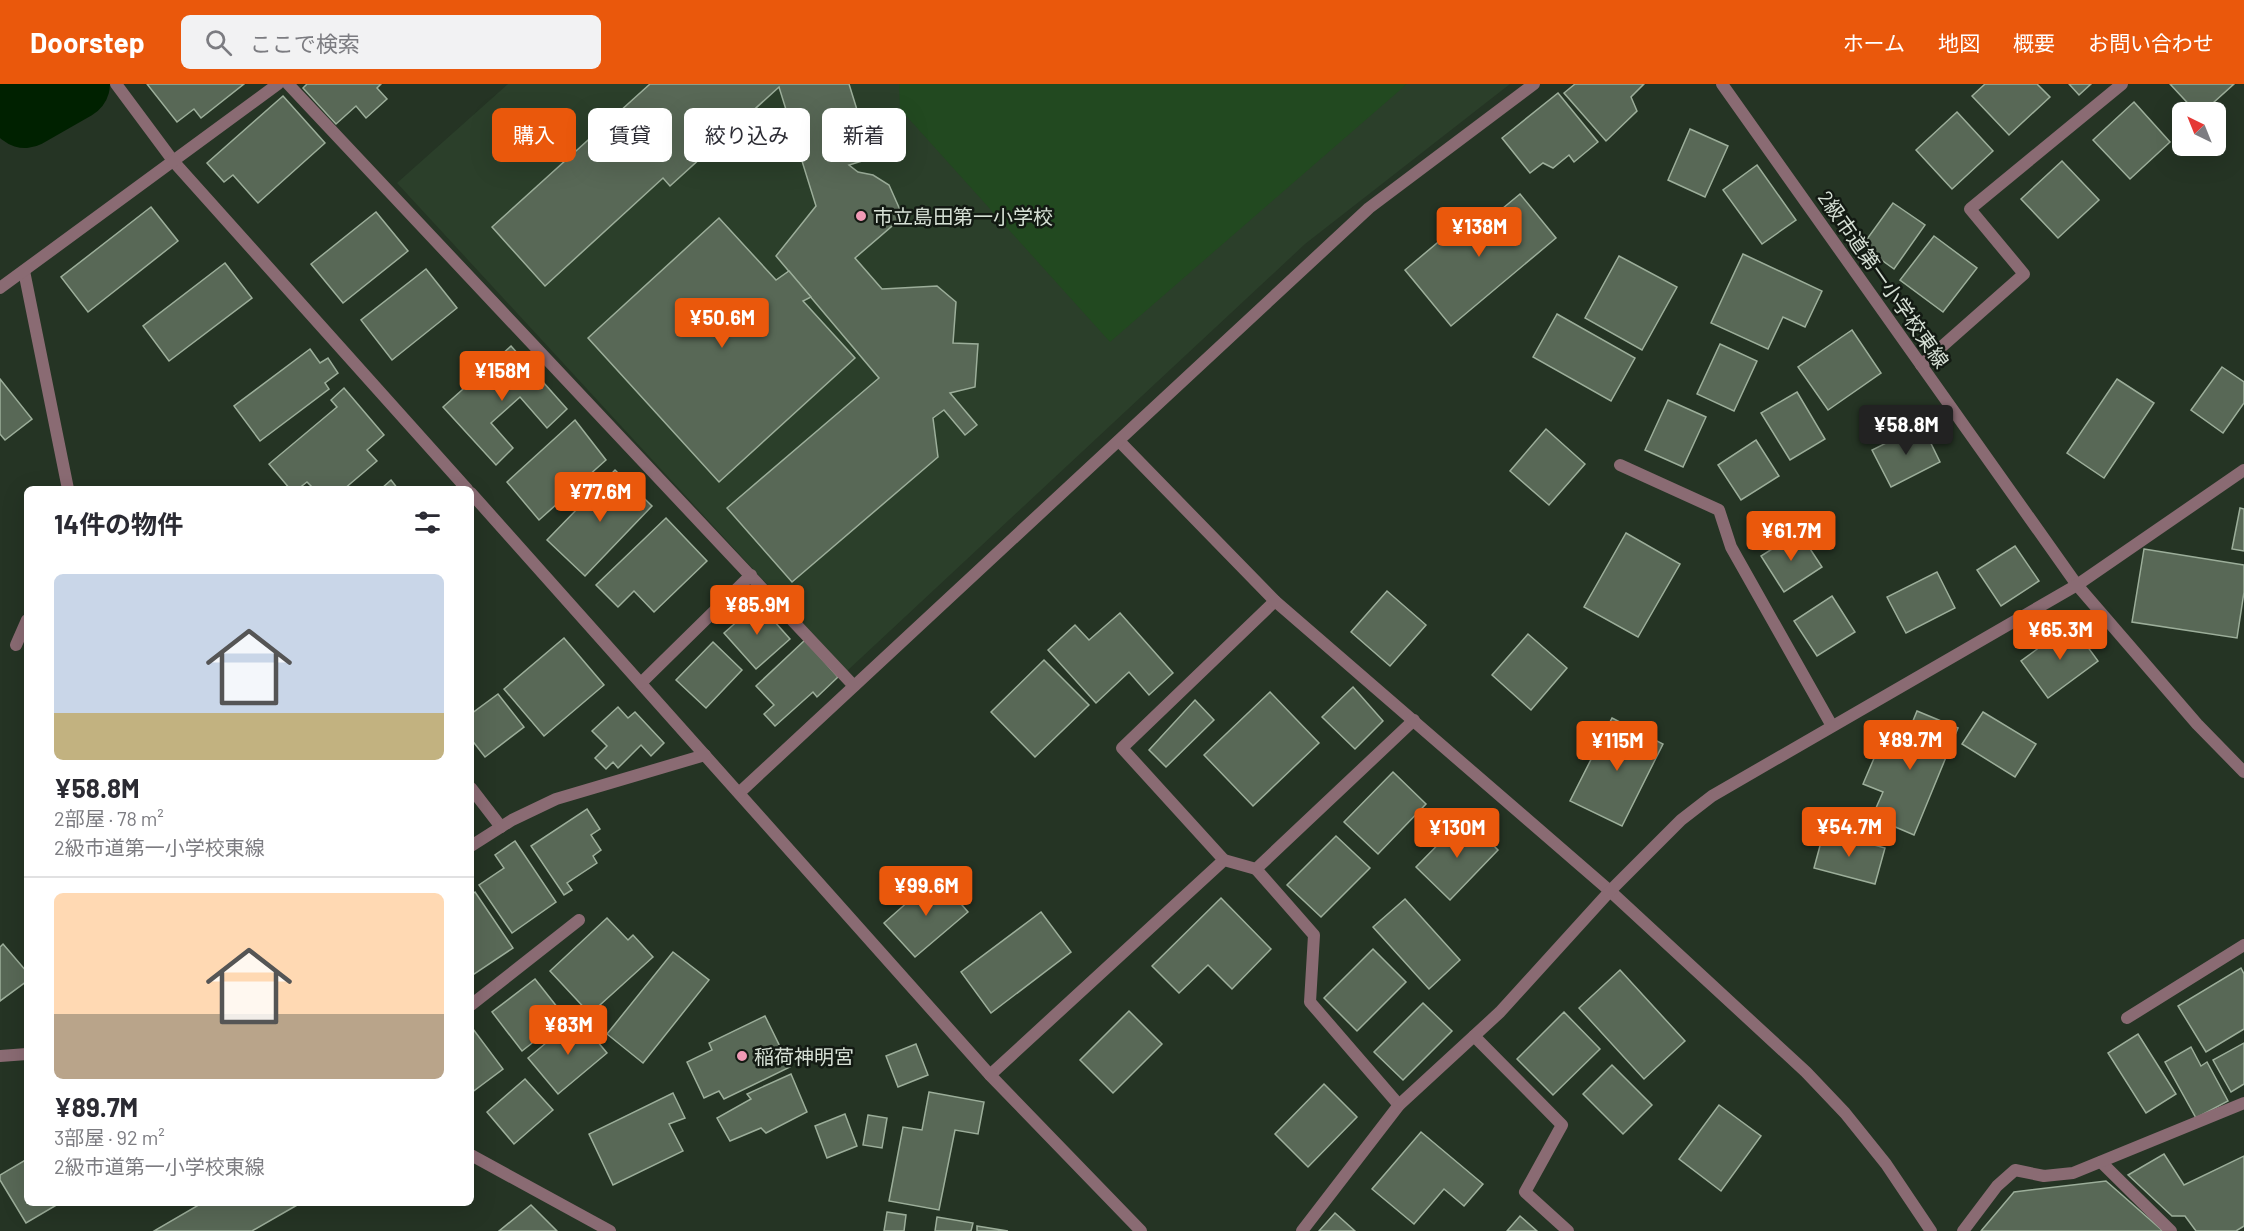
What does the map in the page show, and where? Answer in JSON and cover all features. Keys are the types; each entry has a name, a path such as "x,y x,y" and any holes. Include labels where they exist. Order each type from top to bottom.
{"street":[{"path":"116,84 174,162 464,486"},
{"path":"0,288 278,84"},
{"path":"288,84 854,686"},
{"path":"739,793 1369,208 1534,84"},
{"name":"2級市道第一小学校東線","path":"1722,84 2077,585 2197,724 2244,772"},
{"path":"1921,365 2024,274 1971,209 2122,84"},
{"path":"24,271 67,486"},
{"path":"1119,441 1275,601 1610,891 1806,1072 1845,1113 1886,1164 1931,1231"},
{"path":"1620,465 1719,510 1731,547 1832,726"},
{"path":"1302,1231 1399,1104 1500,1012 1610,891 1681,820 1712,796 2077,585 2244,470"},
{"path":"474,496 990,1075 1141,1231"},
{"path":"641,683 751,575"},
{"path":"1275,601 1122,748 1224,860 1256,869 1314,935 1310,1002 1399,1104"},
{"path":"16,645 24,627"},
{"path":"1256,869 1414,720"},
{"path":"474,844 501,827 556,799 705,755"},
{"path":"474,792 501,827"},
{"path":"990,1075 1224,860"},
{"path":"474,1003 579,920"},
{"path":"2127,1018 2244,945"},
{"path":"1473,1036 1562,1125 1525,1192 1568,1231"},
{"path":"0,1056 24,1054"},
{"path":"1963,1231 1997,1186 2015,1170 2044,1176 2073,1173 2244,1103"},
{"path":"474,1157 610,1231"},
{"path":"2101,1162 2171,1231"}],"shaded area":[{"path":"508,84 1510,84 1305,244 847,671 397,183"}],"green space":[{"path":"899,84 1407,84 1110,342 906,116 906,108 900,108"}],"building":[{"path":"147,84 244,84 201,118 194,109 177,122"},
{"path":"307,84 381,84 377,88 387,99 366,118 356,106 336,124 303,88"},
{"path":"650,84 849,84 856,108 822,108 822,162 859,162 849,165 858,172 873,175 889,185 901,212 899,220 855,258 882,289 937,286 956,302 953,343 978,344 975,387 950,393 977,425 965,435 944,410 933,418 938,457 792,582 727,508 879,378 776,256 816,206 802,162 810,162 810,108 786,108 779,87 756,108 684,108 684,162 696,162 670,186 663,178 545,286 492,227 564,162 576,162 576,151 588,140 588,162 672,162 672,108 623,108"},
{"path":"1575,84 1644,84 1631,97 1637,111 1606,141 1564,93"},
{"path":"1985,84 2037,84 2050,97 2009,135 1972,96"},
{"path":"2069,84 2091,84 2079,95"},
{"path":"2170,84 2234,84 2214,102 2187,102"},
{"path":"1558,93 1598,142 1574,162 1569,155 1553,168 1543,163 1530,173 1502,138"},
{"path":"283,96 325,143 258,203 233,175 224,182 207,163"},
{"path":"2134,102 2170,142 2130,179 2093,140"},
{"path":"1957,112 1993,151 1952,189 1916,150"},
{"path":"1690,129 1728,146 1705,197 1668,180"},
{"path":"2062,161 2099,200 2058,238 2021,199"},
{"path":"1757,165 1796,220 1762,244 1723,190"},
{"path":"1520,194 1556,238 1451,326 1405,270 1475,211 1485,223"},
{"path":"1893,203 1925,225 1894,269 1862,246"},
{"path":"151,207 178,241 88,312 61,277"},
{"path":"376,212 408,251 343,303 311,264"},
{"path":"719,218 776,280 789,271 811,297 803,301 855,358 719,482 588,338"},
{"path":"1934,236 1977,268 1943,312 1900,280"},
{"path":"1743,254 1822,291 1805,327 1783,317 1768,349 1711,323"},
{"path":"1619,256 1677,287 1642,350 1585,318"},
{"path":"225,263 252,298 169,361 143,326"},
{"path":"426,269 457,308 392,360 361,320"},
{"path":"1557,314 1635,358 1611,401 1533,357"},
{"path":"1852,330 1881,373 1828,410 1798,367"},
{"path":"1720,344 1757,361 1734,411 1697,394"},
{"path":"511,346 567,409 547,428 520,397 491,423 513,448 496,465 443,407"},
{"path":"310,349 320,363 328,358 338,373 325,383 329,389 260,441 234,406"},
{"path":"2222,367 2244,382 2244,403 2223,433 2191,410"},
{"path":"0,379 32,419 5,440 0,434"},
{"path":"2117,379 2154,403 2104,478 2067,453"},
{"path":"344,388 384,435 367,450 377,461 348,486 311,486 307,482 302,486 287,486 269,464 337,407 331,400"},
{"path":"1797,392 1825,439 1790,460 1761,413"},
{"path":"1668,400 1706,417 1683,467 1645,450"},
{"path":"575,420 606,460 539,520 507,482"},
{"path":"1922,425 1940,462 1891,487 1872,450"},
{"path":"1546,429 1585,464 1549,505 1510,471"},
{"path":"1756,440 1779,476 1741,500 1718,465"},
{"path":"615,470 652,506 585,576 547,540"},
{"path":"391,480 396,486 384,486"},
{"path":"2240,508 2244,509 2244,551 2232,549"},
{"path":"666,518 707,561 654,612 634,591 618,607 596,585"},
{"path":"1799,532 1822,567 1784,592 1761,556"},
{"path":"1626,533 1680,564 1638,637 1584,607"},
{"path":"2015,546 2039,581 2001,606 1977,570"},
{"path":"2144,549 2244,565 2244,592 2237,638 2132,622"},
{"path":"1937,572 1955,608 1906,633 1887,597"},
{"path":"1387,591 1426,625 1390,666 1351,632"},
{"path":"1832,596 1855,632 1817,656 1794,621"},
{"path":"758,603 790,639 756,669 724,633"},
{"path":"1120,613 1173,673 1149,695 1129,672 1096,703 1048,650 1075,625 1089,640"},
{"path":"2071,624 2098,661 2048,698 2021,661"},
{"path":"1528,634 1567,668 1531,710 1492,675"},
{"path":"564,638 604,685 544,736 504,689"},
{"path":"805,640 838,677 817,697 813,692 775,726 764,714 774,705 756,686"},
{"path":"713,642 742,670 706,708 676,680"},
{"path":"1044,660 1089,705 1035,757 991,712"},
{"path":"1353,687 1383,721 1355,749 1322,717"},
{"path":"1270,692 1319,743 1253,806 1204,755"},
{"path":"498,694 524,727 485,757 474,743 474,712"},
{"path":"1195,700 1214,720 1166,767 1149,750"},
{"path":"618,707 628,718 635,712 664,743 651,756 641,745 618,768 613,762 606,769 595,758 607,746 592,731"},
{"path":"1917,711 1958,728 1914,835 1872,817 1883,792 1863,784 1884,735 1904,743"},
{"path":"1983,712 2036,744 2015,777 1962,744"},
{"path":"1612,718 1663,744 1622,826 1570,801"},
{"path":"1393,772 1426,804 1378,854 1344,822"},
{"path":"587,809 600,829 591,835 601,850 593,856 597,863 567,883 572,890 564,895 531,846"},
{"path":"1465,817 1498,850 1450,900 1416,867"},
{"path":"1824,831 1885,848 1875,884 1814,868"},
{"path":"1336,836 1370,868 1321,917 1287,885"},
{"path":"515,841 556,902 512,933 479,885 504,868 495,855"},
{"path":"937,876 968,912 915,957 884,923"},
{"path":"474,893 513,948 474,974"},
{"path":"1221,898 1271,949 1232,989 1208,965 1179,993 1152,966"},
{"path":"1405,899 1460,960 1429,989 1373,927"},
{"path":"1041,912 1071,952 991,1013 961,972"},
{"path":"607,918 628,940 633,935 653,957 590,1014 550,971"},
{"path":"3,944 24,968 24,983 0,1001 0,947"},
{"path":"1373,949 1406,982 1357,1031 1324,998"},
{"path":"673,952 709,980 643,1063 607,1034"},
{"path":"2241,968 2244,974 2244,1029 2206,1052 2178,1006"},
{"path":"1620,970 1685,1041 1644,1079 1579,1008"},
{"path":"535,979 565,1017 522,1051 492,1012"},
{"path":"1423,1003 1452,1031 1403,1080 1374,1052"},
{"path":"1129,1011 1162,1044 1113,1093 1080,1060"},
{"path":"1564,1012 1600,1049 1553,1095 1517,1059"},
{"name":"稲荷神明宮","path":"765,1016 790,1067 724,1099 719,1091 704,1098 687,1062 712,1050 709,1043"},
{"path":"577,1017 607,1053 558,1094 528,1058"},
{"path":"474,1030 503,1069 474,1091"},
{"path":"2138,1034 2176,1094 2146,1113 2108,1053"},
{"path":"2244,1043 2244,1084 2231,1092 2213,1060"},
{"path":"916,1044 928,1075 898,1087 886,1056"},
{"path":"2191,1047 2201,1066 2207,1062 2228,1101 2196,1118 2165,1062"},
{"path":"1612,1065 1652,1105 1623,1134 1583,1094"},
{"path":"791,1074 807,1112 766,1133 761,1128 730,1141 717,1118 751,1099 747,1094"},
{"path":"525,1079 553,1110 514,1144 487,1112"},
{"path":"1324,1084 1357,1117 1308,1167 1275,1134"},
{"path":"929,1092 984,1102 978,1134 955,1130 939,1210 889,1201 903,1127 922,1130"},
{"path":"673,1093 685,1118 669,1124 683,1151 613,1185 589,1134"},
{"path":"1719,1105 1761,1136 1721,1191 1679,1159"},
{"path":"845,1114 857,1146 827,1158 815,1126"},
{"path":"868,1115 887,1118 882,1148 863,1145"},
{"path":"1421,1132 1483,1184 1464,1206 1444,1189 1414,1224 1372,1189"},
{"path":"2164,1154 2184,1185 2244,1156 2244,1226 2236,1231 2196,1231 2185,1216 2172,1216 2128,1175"},
{"path":"24,1161 24,1206 55,1206 26,1223 0,1180 0,1175"},
{"path":"2106,1181 2163,1231 1981,1231 2014,1192"},
{"path":"531,1205 557,1231 499,1231"},
{"path":"197,1206 296,1206 252,1231 154,1231"},
{"path":"887,1212 906,1215 904,1231 884,1231"},
{"path":"1335,1213 1355,1231 1319,1231"},
{"path":"1520,1216 1537,1231 1507,1231"},
{"path":"937,1217 973,1223 971,1231 935,1231"},
{"path":"977,1226 1008,1231 977,1231"}],"waterway":[{"path":"10,84 25,112 74,84"}],"place":[{"name":"市立島田第一小学校","path":"861,216"},
{"name":"稲荷神明宮","path":"742,1056"}]}
